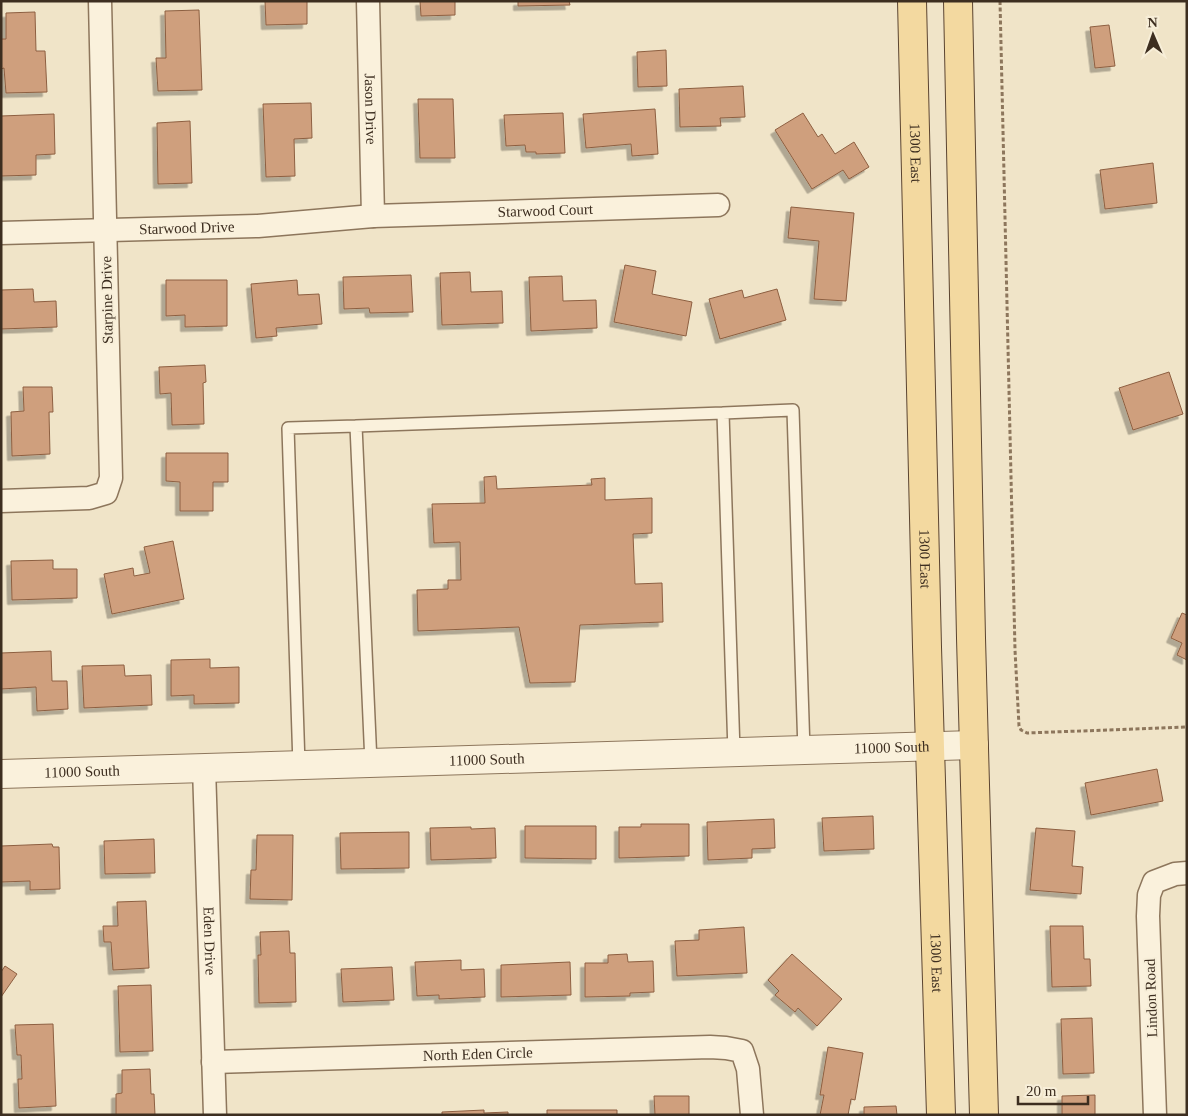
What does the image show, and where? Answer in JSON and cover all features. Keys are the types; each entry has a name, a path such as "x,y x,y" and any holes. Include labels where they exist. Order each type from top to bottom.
{"main road":[{"name":"1300 East","path":"912,1 941,1115"},
{"path":"958,1 984,1115"}],"street":[{"name":"Starpine Drive","path":"1,501 89,498 106,493 111,478 100,1"},
{"name":"Jason Drive","path":"368,1 373,216"},
{"name":"Starwood Court","path":"373,216 718,205"},
{"name":"Starwood Drive","path":"1,233 258,226 373,216"},
{"name":"11000 South","path":"1,774 974,745"},
{"name":"Eden Drive","path":"204,767 215,1115"},
{"name":"Lindon Road","path":"1154,1115 1149,895 1154,882 1175,874 1187,873"},
{"name":"North Eden Circle","path":"213,1062 726,1048 742,1052 748,1069 752,1115"}],"lane":[{"path":"299,765 288,428 793,410 804,751"},
{"path":"723,413 734,752"},
{"path":"356,426 372,763"}],"path":[{"path":"1000,1 1014,650 1019,726 1021,730 1027,733 1187,727"}],"building":[{"path":"265,1 307,1 307,24 266,25"},
{"path":"420,1 455,1 455,15 421,16"},
{"path":"518,1 569,1 570,5 518,6"},
{"path":"199,10 202,90 158,91 156,58 166,58 165,11"},
{"path":"35,12 36,51 45,51 47,92 6,93 4,68 1,69 1,39 6,39 6,13"},
{"path":"1109,25 1115,66 1095,68 1090,27"},
{"path":"666,50 667,86 638,87 637,52"},
{"path":"743,86 745,117 720,118 721,126 680,127 679,89"},
{"path":"418,99 453,99 455,158 420,158"},
{"path":"311,103 312,138 294,139 295,176 266,177 263,104"},
{"path":"655,109 658,154 632,156 631,144 586,148 583,114"},
{"path":"563,113 565,153 536,154 536,152 526,152 525,145 506,146 504,115"},
{"path":"803,113 818,137 822,134 835,154 854,142 869,167 849,179 843,170 812,189 775,130"},
{"path":"54,114 55,154 36,155 36,175 1,176 1,116"},
{"path":"190,121 192,183 158,184 157,123"},
{"path":"1153,163 1157,203 1105,209 1100,170"},
{"path":"791,207 854,213 846,301 814,299 819,241 788,238"},
{"path":"625,265 656,271 652,294 692,302 686,336 614,322"},
{"path":"470,272 471,292 502,291 503,323 442,325 440,273"},
{"path":"411,275 413,312 370,313 369,308 344,309 343,277"},
{"path":"562,276 563,301 596,300 597,328 531,331 529,277"},
{"path":"166,280 227,280 227,326 185,327 185,315 166,316"},
{"path":"297,280 298,295 319,294 322,324 276,328 277,336 256,338 251,284"},
{"path":"33,289 34,302 56,301 57,327 1,329 1,290"},
{"path":"777,289 786,320 720,339 709,299 742,290 744,298"},
{"path":"205,365 206,382 203,383 204,424 172,425 171,393 160,394 159,367"},
{"path":"1169,372 1183,414 1133,430 1119,388"},
{"path":"23,387 52,387 53,412 49,412 50,454 12,456 11,412 24,411"},
{"path":"166,453 228,453 228,482 213,482 213,511 180,511 180,482 166,481"},
{"path":"496,476 497,489 592,485 591,479 605,478 605,500 652,498 652,533 633,534 635,584 662,583 663,622 580,625 575,682 530,683 519,627 418,631 417,590 448,589 448,580 461,580 460,542 434,543 432,504 485,503 484,477"},
{"path":"173,541 184,599 112,614 104,574 133,568 134,576 150,573 144,547"},
{"path":"53,560 53,569 77,569 77,598 12,600 11,561"},
{"path":"1182,613 1187,615 1187,660 1177,655 1182,643 1171,638"},
{"path":"51,651 52,681 67,681 68,709 37,711 36,687 1,689 1,653"},
{"path":"210,659 210,668 239,667 239,703 194,704 194,695 171,696 171,660"},
{"path":"124,665 125,676 151,675 152,705 84,708 82,666"},
{"path":"1157,769 1163,801 1091,815 1085,783"},
{"path":"873,816 874,849 824,851 822,818"},
{"path":"774,819 775,848 752,849 752,858 708,860 707,822"},
{"path":"641,824 689,824 689,856 619,858 619,827 641,827"},
{"path":"525,826 596,826 596,859 525,858"},
{"path":"471,827 471,829 495,828 496,858 431,860 430,828"},
{"path":"1036,828 1075,831 1072,866 1083,867 1081,894 1030,890"},
{"path":"409,832 409,868 341,869 340,833"},
{"path":"257,835 293,835 292,900 250,899 251,870 256,870"},
{"path":"154,839 155,873 105,874 104,841"},
{"path":"52,844 53,847 59,847 60,889 30,890 30,881 1,882 1,846"},
{"path":"146,901 149,968 113,970 111,942 104,942 103,926 118,926 117,902"},
{"path":"1050,926 1083,926 1084,959 1090,959 1091,986 1052,987"},
{"path":"744,927 747,973 677,976 675,941 699,940 699,930"},
{"path":"289,931 290,953 295,953 296,1002 259,1003 258,955 261,955 260,932"},
{"path":"627,954 628,962 653,961 654,992 630,993 630,996 585,997 585,963 608,963 608,955"},
{"path":"792,954 842,999 817,1026 798,1008 795,1012 775,995 779,991 768,980"},
{"path":"461,960 461,970 484,969 485,997 439,999 439,995 417,996 415,962"},
{"path":"570,962 571,995 501,997 501,965"},
{"path":"5,966 17,974 1,997 1,972"},
{"path":"392,967 394,1000 343,1002 341,969"},
{"path":"151,985 153,1051 120,1052 118,986"},
{"path":"1092,1018 1094,1073 1063,1074 1061,1019"},
{"path":"53,1024 56,1106 19,1108 18,1079 22,1079 21,1055 17,1055 15,1025"},
{"path":"828,1047 863,1053 855,1100 851,1099 848,1115 820,1115 824,1095 820,1095"},
{"path":"150,1069 151,1094 154,1094 155,1115 116,1115 116,1094 122,1093 122,1070"},
{"path":"1095,1095 1095,1115 1062,1115 1062,1096"},
{"path":"654,1096 689,1096 689,1115 655,1115"},
{"path":"896,1106 897,1115 864,1115 864,1107"},
{"path":"484,1110 484,1113 508,1112 508,1115 442,1115 442,1112"},
{"path":"547,1110 617,1110 617,1115 547,1115"}]}
